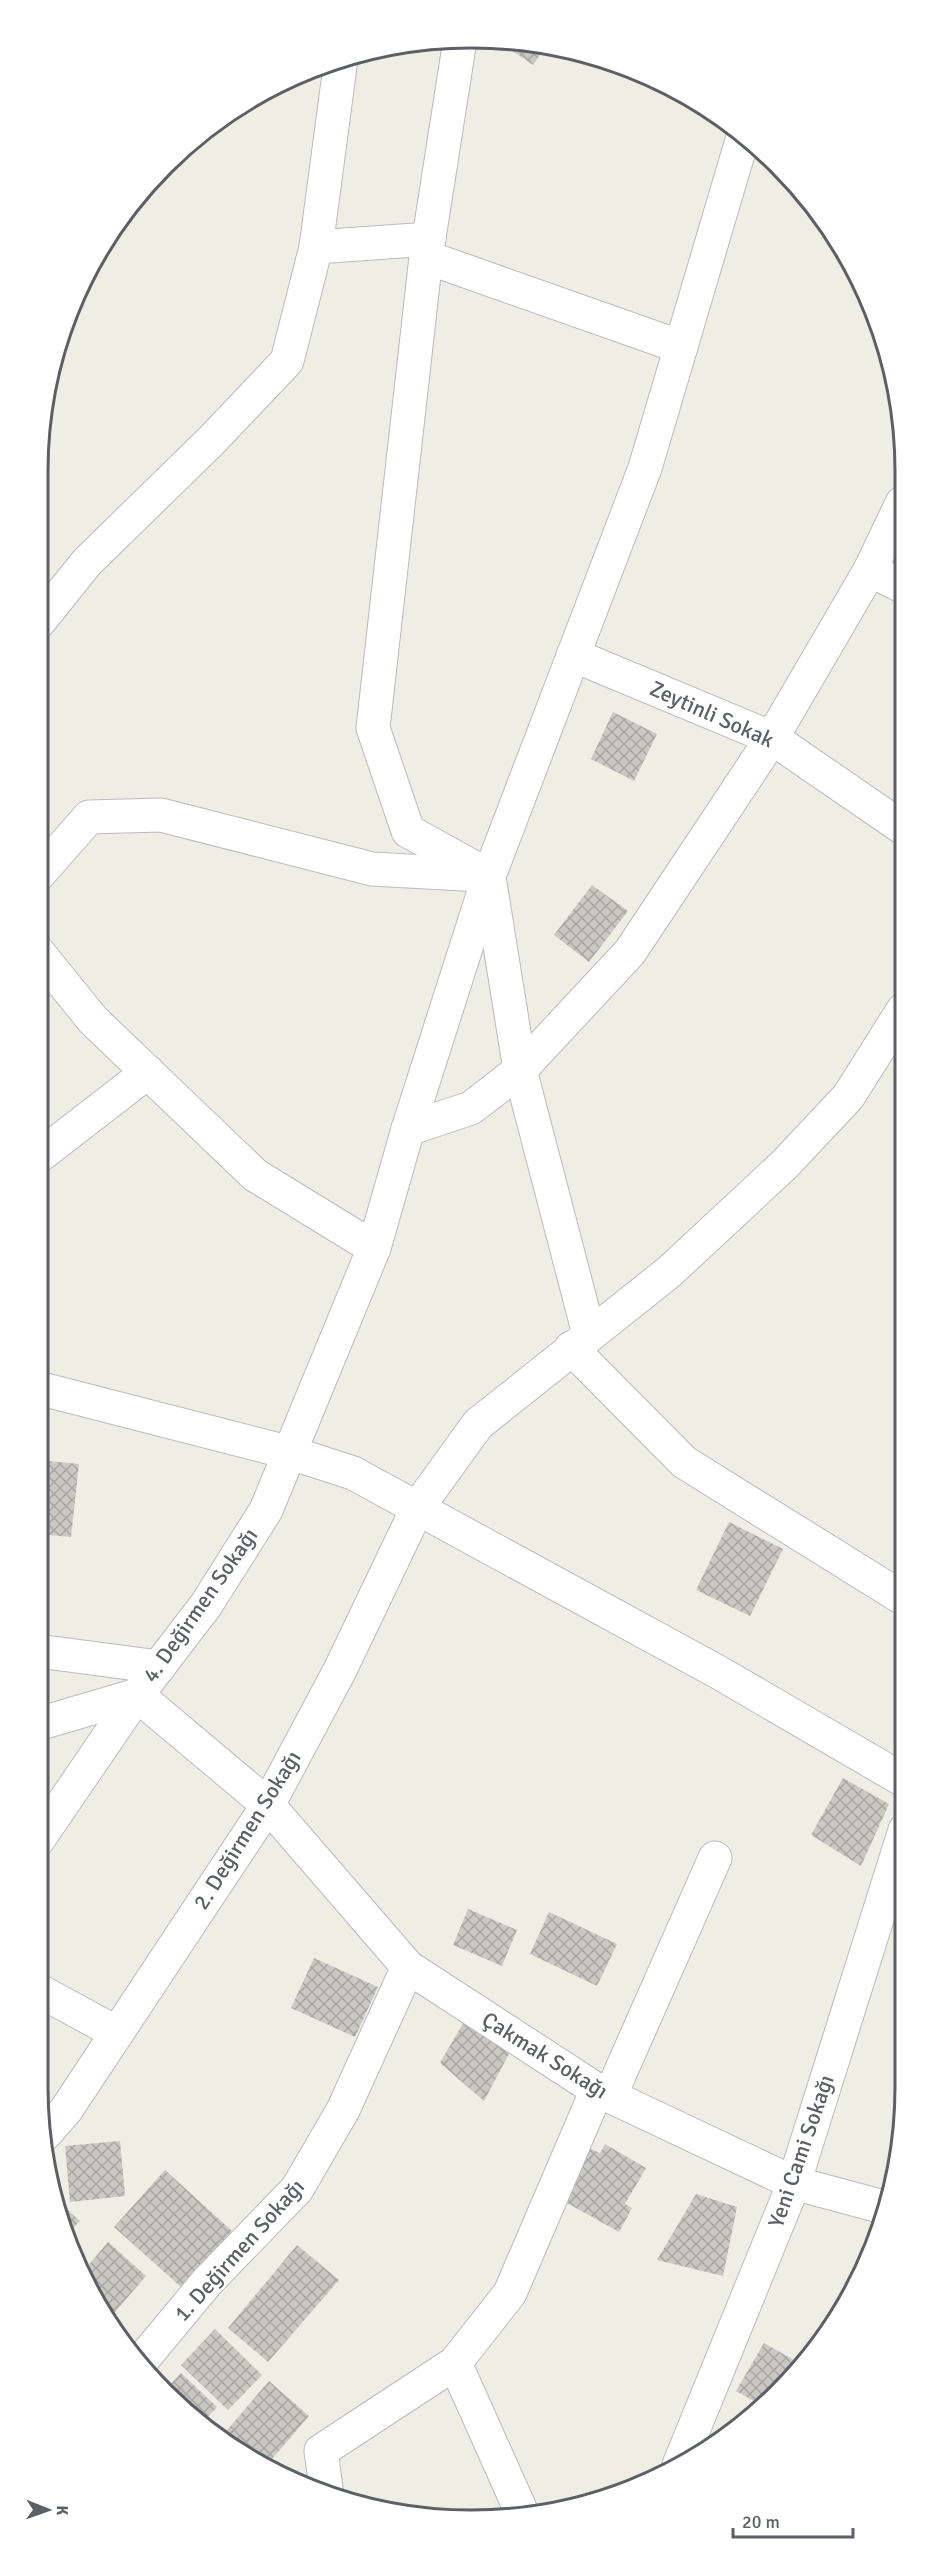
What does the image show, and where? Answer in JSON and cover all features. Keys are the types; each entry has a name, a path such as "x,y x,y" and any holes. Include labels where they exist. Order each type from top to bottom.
{"street":[{"path":"459,48 428,248 373,728 408,831 489,876"},
{"path":"48,610 87,562 212,440 287,361 316,247 340,69"},
{"name":"4. Değirmen Sokağı","path":"48,1721 137,1695 206,1605 266,1510 374,1248 408,1129 489,876 645,468 741,145"},
{"path":"316,247 428,248 681,347"},
{"path":"408,1129 471,1108 520,1070 630,952 772,738 870,570 895,518"},
{"path":"870,570 895,582"},
{"name":"Zeytinli Sokak","path":"573,655 772,738 895,823"},
{"path":"48,864 89,817 161,815 372,869 489,876"},
{"path":"489,876 520,1070 580,1341 684,1462 895,1593"},
{"path":"48,964 93,1020 255,1175 374,1248"},
{"name":"2. Değirmen Sokağı","path":"50,2128 66,2110 268,1805 340,1670 418,1507 478,1424 669,1272 784,1165 848,1097 895,1023"},
{"path":"48,1149 148,1072"},
{"path":"48,1391 291,1453 353,1473 717,1672 895,1775"},
{"path":"48,1652 159,1667"},
{"path":"48,1825 137,1695"},
{"name":"Çakmak Sokağı","path":"137,1695 268,1805 408,1967 604,2093 794,2183 878,2206"},
{"path":"326,2484 321,2451 455,2363 510,2293 715,1858"},
{"name":"Yeni Cami Sokağı","path":"684,2452 794,2183 895,1862"},
{"name":"1. Değirmen Sokağı","path":"145,2356 207,2282 297,2189 343,2110 408,1967"},
{"path":"48,1995 117,2032"},
{"path":"455,2363 519,2507"}],"building":[{"path":"512,50 541,54 533,65"},
{"path":"613,712 657,734 634,781 591,759"},
{"path":"592,885 628,911 589,962 554,935"},
{"path":"48,1461 79,1464 71,1537 48,1535"},
{"path":"729,1522 783,1549 750,1616 696,1590"},
{"path":"843,1778 889,1804 861,1866 811,1835"},
{"path":"468,1909 517,1930 502,1966 453,1945"},
{"path":"549,1912 617,1944 597,1986 530,1954"},
{"path":"314,1958 378,1987 355,2037 291,2008"},
{"path":"465,2020 510,2052 484,2101 440,2063"},
{"path":"120,2141 125,2196 70,2202 65,2146"},
{"path":"605,2144 646,2168 625,2204 632,2208 619,2232 558,2198 587,2147 600,2153"},
{"path":"165,2170 232,2231 181,2287 114,2227"},
{"path":"696,2194 737,2207 723,2276 657,2260"},
{"path":"65,2208 80,2221 72,2229"},
{"path":"108,2242 146,2276 114,2313 88,2266"},
{"path":"297,2245 339,2280 268,2362 228,2328"},
{"path":"215,2329 262,2375 228,2410 181,2365"},
{"path":"764,2343 794,2360 755,2402 736,2391"},
{"path":"181,2373 217,2407 208,2417 170,2384"},
{"path":"269,2381 309,2416 272,2459 226,2431"}]}
